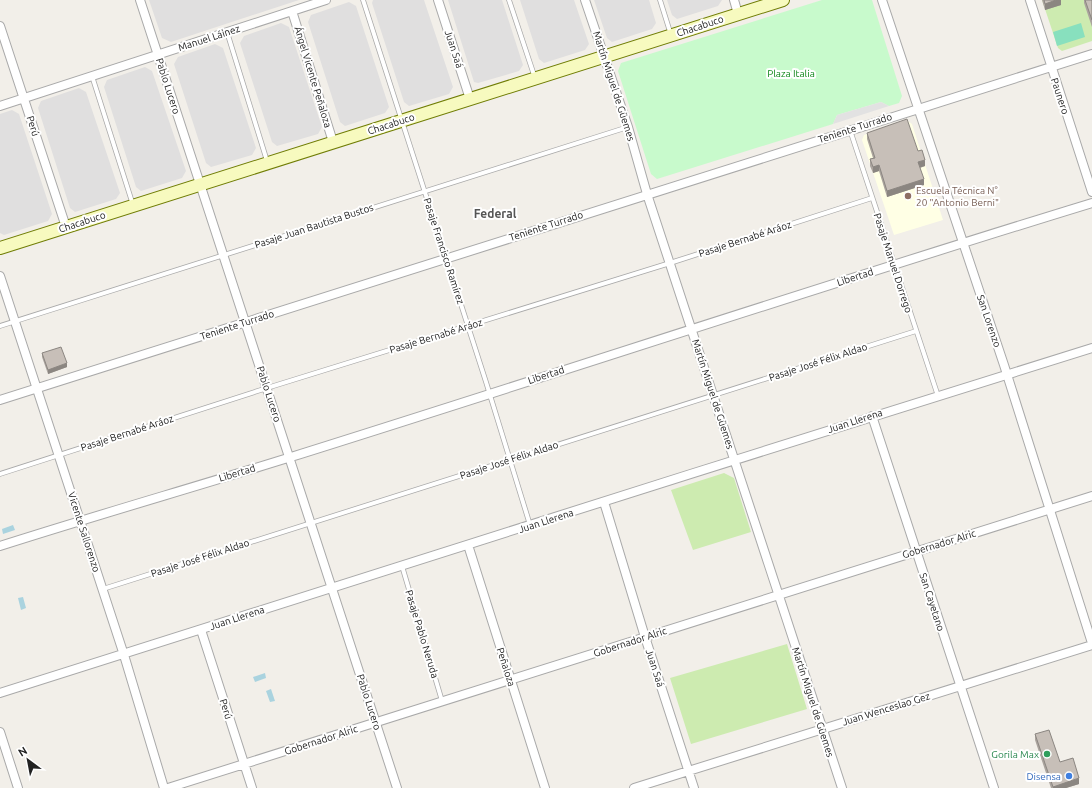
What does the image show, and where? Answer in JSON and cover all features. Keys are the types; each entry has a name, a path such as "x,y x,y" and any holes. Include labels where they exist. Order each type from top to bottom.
{"main road":[{"name":"Chacabuco","path":"0,248 782,0"}],"street":[{"name":"Pablo Lucero","path":"140,0 397,788"},
{"name":"Juan Saá","path":"438,0 470,99"},
{"name":"Martín Miguel de Güemes","path":"585,0 628,127 647,194 842,788"},
{"path":"734,0 738,14"},
{"name":"San Lorenzo","path":"882,0 1006,374 1092,644"},
{"name":"Paunero","path":"1030,0 1092,192"},
{"name":"Manuel Láinez","path":"0,106 322,1"},
{"name":"Ángel Vicente Peñaloza","path":"292,11 333,142"},
{"name":"Perú","path":"0,26 66,227"},
{"name":"Teniente Turrado","path":"0,400 1092,54"},
{"name":"Libertad","path":"0,546 289,458 691,329 1092,203"},
{"name":"Vicente Sallorenzo","path":"0,276 59,454 79,521 103,589 164,788"},
{"name":"Juan Llerena","path":"0,693 124,655 872,416 1092,348"},
{"name":"San Cayetano","path":"872,416 994,788"},
{"name":"Gobernador Alric","path":"168,788 1092,496"},
{"name":"Juan Saá","path":"604,502 645,637 694,788"},
{"name":"Peñaloza","path":"468,545 545,788"},
{"name":"Perú","path":"200,630 252,788"},
{"name":"Juan Wenceslao Gez","path":"634,788 1092,644"},
{"path":"0,732 18,788"}],"lane":[{"name":"Pasaje Francisco Ramírez","path":"362,0 490,393 530,526"},
{"path":"509,0 535,78"},
{"path":"660,0 671,35"},
{"path":"227,32 268,163"},
{"path":"92,76 134,206"},
{"name":"Pasaje Juan Bautista Bustos","path":"0,326 628,127"},
{"name":"Pasaje Manuel Dorrego","path":"850,130 938,396"},
{"name":"Pasaje Bernabé Aráoz","path":"0,474 267,388 670,263 872,198"},
{"name":"Pasaje José Félix Aldao","path":"103,589 916,331"},
{"name":"Pasaje Pablo Neruda","path":"402,566 442,701"}],"shaded area":[{"path":"149,0 299,0 171,42 162,38"},
{"path":"373,0 424,0 453,87 449,94 409,106 404,102 372,3"},
{"path":"448,0 502,0 523,65 519,71 478,83 474,82"},
{"path":"520,0 574,0 589,44 585,50 544,63 539,59"},
{"path":"594,0 649,0 656,23 652,29 612,42 607,38"},
{"path":"667,0 722,0 718,6 677,19 672,15"},
{"path":"349,2 356,6 389,107 385,113 345,126 340,122 308,22 311,15"},
{"path":"281,23 289,27 322,127 318,134 277,146 272,142 240,43 244,36"},
{"path":"215,44 223,48 256,148 252,155 211,167 206,163 174,64 178,57"},
{"path":"145,67 152,71 186,171 182,178 141,191 136,187 104,87 107,80"},
{"path":"79,88 86,92 120,193 116,199 75,212 70,208 38,108 41,101"},
{"path":"881,102 889,106 833,124 837,115"},
{"path":"12,110 19,114 52,214 48,221 4,235 0,233 0,114"},
{"name":"Escuela Técnica N° 20 \"Antonio Berni\"","path":"908,121 912,124 943,220 894,235 862,140 864,135"}],"green space":[{"name":"Plaza Italia","path":"822,0 872,0 902,96 899,103 889,106 881,102 837,115 833,124 657,179 651,174 618,71 621,63"},
{"path":"1042,0 1092,0 1092,41 1062,51 1058,48"},
{"path":"1081,23 1085,37 1057,46 1053,32"},
{"path":"724,473 734,478 751,532 693,550 671,490"},
{"path":"787,644 807,709 691,744 670,678"}],"water":[{"path":"13,525 15,530 3,534 2,529"},
{"path":"23,597 26,608 21,610 18,598"},
{"path":"265,673 266,678 255,682 253,677"},
{"path":"271,689 275,701 270,702 266,691"}],"building":[{"path":"1044,0 1056,0 1045,4"},
{"path":"1085,0 1092,0 1092,20"},
{"name":"Escuela Técnica N° 20 \"Antonio Berni\"","path":"907,119 918,151 922,150 925,160 918,162 924,179 887,191 879,165 873,167 870,159 875,158 867,133"},
{"path":"61,347 67,363 48,370 42,353"},
{"path":"1049,730 1060,762 1073,758 1079,778 1053,787 1035,734"}],"place":[{"name":"Escuela Técnica N° 20 \"Antonio Berni\"","path":"908,196"},
{"name":"Gorila Max","path":"1047,754"},
{"name":"Disensa","path":"1069,776"}],"district":[{"name":"Federal","path":"495,213"}]}
